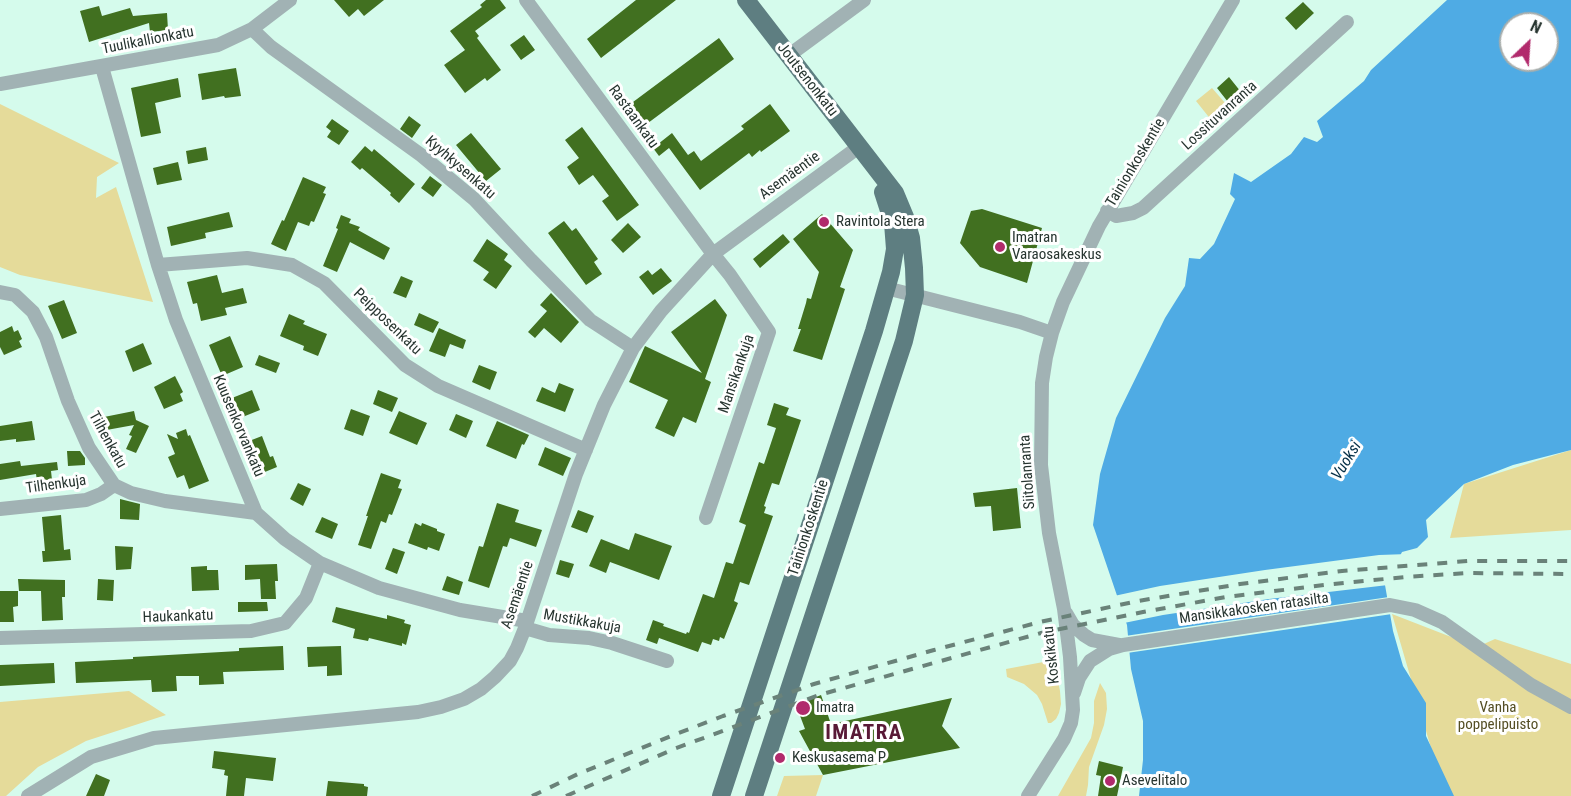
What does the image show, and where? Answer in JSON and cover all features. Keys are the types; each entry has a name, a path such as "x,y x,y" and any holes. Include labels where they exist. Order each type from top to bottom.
{"main road":[{"name":"Joutsenonkatu","path":"746,0 895,193 911,238 915,295"},
{"name":"Joutsenonkatu","path":"865,153 885,196 893,223 895,249 886,288"},
{"name":"Tainionkoskentie","path":"721,796 874,331 886,288"},
{"name":"Tainionkoskentie","path":"754,796 904,341 915,295"}],"street":[{"name":"Tuulikallionkatu","path":"0,84 218,45 252,29 290,0"},
{"name":"Rastaankatu","path":"526,0 713,254"},
{"path":"788,56 864,0"},
{"name":"Tainionkoskentie","path":"1052,333 1063,302 1107,211 1233,0"},
{"name":"Lossituvanranta","path":"1107,211 1116,216 1133,213 1143,208 1347,22"},
{"name":"Kyyhkysenkatu","path":"252,29 271,47 421,155 474,199 590,320 633,348"},
{"name":"Kuusenkorvankatu","path":"102,67 158,266 176,320 256,513 285,539 320,563 379,588 460,610 526,624"},
{"name":"Asemäentie","path":"28,796 91,757 154,738 418,712 464,699 481,689 510,661 526,624 586,450 604,405 633,348 661,311 713,254 865,153"},
{"name":"Mansikankuja","path":"706,518 769,332 713,254"},
{"name":"Peipposenkatu","path":"158,266 247,258 292,265 324,283 405,365 438,386 586,450"},
{"path":"886,288 1020,322 1052,333"},
{"name":"Tilhenkatu","path":"0,292 15,295 33,312 46,337 68,400 89,448 114,485 131,493 165,501 256,513"},
{"name":"Siitolanranta","path":"1052,333 1042,383 1041,465 1049,533 1064,609"},
{"name":"Tilhenkuja","path":"0,509 86,500 114,485"},
{"name":"Haukankatu","path":"0,638 251,631 273,626 285,623 306,598 320,563"},
{"name":"Mansikkakosken ratasilta","path":"1123,645 1390,605 1415,610 1442,622 1514,673 1571,707"},
{"path":"1064,609 1073,625 1092,640 1123,645"},
{"name":"Koskikatu","path":"1028,796 1064,739 1071,723 1073,698 1064,609"},
{"name":"Mustikkakuja","path":"526,624 549,635 589,638 612,643 667,661"},
{"name":"Koskikatu","path":"1073,698 1079,678 1090,661 1109,649 1123,645"}],"green space":[{"path":"1212,88 1233,112 1216,126 1196,101"},
{"path":"0,104 119,163 97,177 96,198 116,187 153,302 20,275 0,267"},
{"path":"1571,450 1571,530 1450,538 1464,484"},
{"name":"Vanha poppelipuisto","path":"1392,614 1477,647 1495,639 1571,664 1571,796 1445,796"},
{"path":"1054,660 1061,704 1056,719 1048,723 1037,695 1024,684 1007,677 1006,669"},
{"path":"1100,683 1106,693 1107,709 1104,725 1089,767 1086,796 1058,796 1091,738 1094,701"},
{"path":"129,691 166,715 86,741 38,767 6,796 0,796 0,702"},
{"path":"823,775 816,796 777,796 784,776"}],"water":[{"name":"Vuoksi","path":"1447,0 1571,0 1571,450 1513,465 1464,484 1426,520 1428,537 1417,548 1402,552 1385,585 1393,631 1403,666 1426,703 1426,736 1454,796 1139,796 1143,760 1143,721 1131,669 1127,625 1093,525 1100,474 1116,418 1165,318 1185,286 1189,258 1200,259 1214,244 1235,199 1230,194 1234,173 1251,182 1291,154 1304,137 1317,142 1323,137 1317,121 1364,81 1371,70"}],"pier":[{"path":"1408,554 1404,555 1388,585 1269,599 1124,623 1114,596 1160,586 1265,570 1379,555"},
{"path":"1389,597 1392,614 1127,653 1125,636"}],"building":[{"path":"334,0 384,0 364,16 358,9 349,17"},
{"path":"486,0 500,0 506,8 475,31 479,36 477,38 501,70 487,81 485,78 465,93 444,65 465,50 450,31 482,7 480,5"},
{"path":"636,0 676,0 601,58 587,39"},
{"path":"1303,2 1314,13 1296,30 1285,18"},
{"path":"99,6 102,16 130,8 133,16 167,13 168,30 150,32 149,23 89,42 80,11"},
{"path":"524,35 535,50 521,60 510,45"},
{"path":"719,38 734,59 644,126 629,105"},
{"path":"236,68 241,96 202,100 198,74"},
{"path":"1229,77 1241,92 1228,102 1217,88"},
{"path":"178,78 181,97 155,103 161,133 141,137 131,88"},
{"path":"770,104 790,131 752,157 749,153 700,190 669,148 659,156 653,148 672,133 688,155 694,151 701,161 744,129 741,126"},
{"path":"409,116 421,125 412,138 400,129"},
{"path":"332,119 349,131 339,145 327,137 331,131 326,127"},
{"path":"582,127 639,205 617,221 602,201 609,196 593,175 579,185 567,167 579,158 565,140"},
{"path":"471,133 501,169 486,181 456,145"},
{"path":"365,146 372,152 374,149 415,184 399,203 362,168 360,170 351,162"},
{"path":"206,147 208,160 188,164 186,151"},
{"path":"178,162 182,180 157,185 153,168"},
{"path":"430,176 442,185 433,197 421,188"},
{"path":"303,177 326,187 323,193 326,194 314,222 311,221 309,226 298,222 286,251 271,244 282,220 284,221"},
{"name":"Imatran Varaosakeskus","path":"982,209 1042,228 1027,283 980,267 960,243 971,211"},
{"path":"229,212 233,227 205,233 206,238 171,246 167,227"},
{"path":"822,214 853,250 840,287 845,289 822,360 793,351 801,329 798,329 807,298 811,299 819,272 793,239"},
{"path":"341,215 351,219 349,223 360,227 358,230 390,248 384,260 350,242 337,272 323,266 338,229 336,228"},
{"path":"564,221 572,231 576,228 598,259 594,262 602,274 586,285 548,233"},
{"path":"628,223 641,237 623,253 611,240"},
{"path":"783,234 790,242 760,268 753,259"},
{"path":"487,239 508,254 504,260 512,266 496,289 483,280 489,272 473,261"},
{"path":"661,268 672,281 653,295 639,277 648,270 652,275"},
{"path":"217,275 222,293 243,288 247,303 225,308 227,315 201,321 197,303 193,304 187,282"},
{"path":"401,276 413,281 406,298 393,293"},
{"path":"551,293 579,322 561,343 544,328 535,338 528,332 547,311 540,305"},
{"path":"715,299 727,315 705,379 711,382 696,423 683,417 674,437 655,428 668,400 629,382 645,346 702,373 671,332"},
{"path":"64,300 77,333 62,339 48,306"},
{"path":"419,313 439,322 433,333 414,325"},
{"path":"289,314 305,321 303,324 327,334 318,356 303,350 304,346 280,336"},
{"path":"12,326 14,332 18,330 22,339 19,341 22,347 4,355 0,347 0,332"},
{"path":"439,328 466,340 463,349 450,344 445,357 429,351"},
{"path":"230,336 243,367 222,376 209,345"},
{"path":"143,343 152,364 133,372 125,351"},
{"path":"259,355 280,363 276,373 255,365"},
{"path":"479,365 497,372 490,390 472,382"},
{"path":"175,376 183,392 180,394 183,401 164,409 154,387"},
{"path":"559,383 574,389 565,412 536,401 542,387 555,393"},
{"path":"252,390 260,410 235,420 227,400"},
{"path":"378,390 398,398 392,412 373,404"},
{"path":"774,403 789,408 786,415 801,420 779,485 772,483 764,506 766,507 764,513 773,516 749,585 740,582 734,601 738,603 724,639 720,637 719,641 713,639 711,645 702,642 698,652 659,638 657,644 646,640 653,620 664,624 663,626 689,633 703,594 714,598 726,562 733,564 746,525 739,522 759,462 764,464 776,428 767,425"},
{"path":"351,409 370,416 363,436 344,429"},
{"path":"134,411 136,420 149,426 136,453 126,449 134,425 101,431 99,418"},
{"path":"399,411 427,423 417,445 389,433"},
{"path":"456,414 473,421 466,438 449,430"},
{"path":"32,421 35,440 0,441 0,426"},
{"path":"497,421 529,435 524,445 522,444 516,459 486,446"},
{"path":"186,429 209,481 189,489 184,475 177,478 168,457 175,454 167,434 178,439 176,433"},
{"path":"262,436 270,457 273,456 277,467 260,474 256,465 253,466 244,443"},
{"path":"545,447 571,458 563,476 538,465"},
{"path":"67,451 80,451 85,458 85,465 68,466"},
{"path":"20,461 21,466 57,462 58,470 51,471 52,480 37,481 36,474 0,480 0,464"},
{"path":"381,473 401,480 398,488 402,489 392,515 389,514 386,523 381,521 371,549 358,545"},
{"path":"298,483 311,489 303,506 290,499"},
{"path":"1017,488 1021,528 993,531 991,506 975,507 973,493"},
{"path":"120,499 140,504 139,520 120,519"},
{"path":"497,503 519,510 515,522 542,530 536,547 510,538 507,547 503,546 489,588 468,581 479,546 483,547"},
{"path":"578,510 594,516 587,533 571,527"},
{"path":"61,515 64,550 70,549 71,560 43,562 42,551 45,551 42,517"},
{"path":"322,517 338,524 332,539 315,532"},
{"path":"415,523 421,526 422,523 445,534 439,551 428,547 427,550 408,543"},
{"path":"635,533 672,546 659,580 610,562 606,573 589,566 601,539 629,550"},
{"path":"115,546 133,547 131,569 116,570"},
{"path":"393,548 405,552 397,574 385,569"},
{"path":"560,560 574,564 569,578 556,574"},
{"path":"277,564 276,599 261,599 260,579 245,580 245,565"},
{"path":"207,566 207,570 218,570 219,590 192,591 191,567"},
{"path":"447,576 463,582 459,595 442,590"},
{"path":"18,579 65,580 65,597 62,597 63,620 42,621 41,591 19,591"},
{"path":"98,579 114,580 113,601 97,600"},
{"path":"0,591 18,591 18,606 13,607 14,622 0,622"},
{"path":"238,602 267,602 268,611 238,612"},
{"path":"336,607 387,619 387,615 405,620 404,623 411,625 406,645 369,638 368,641 353,638 355,629 332,622"},
{"path":"283,646 284,670 223,672 224,684 199,685 199,676 176,676 177,691 152,692 151,680 76,683 75,662"},
{"path":"341,646 342,675 327,676 327,666 308,667 307,647"},
{"path":"54,663 55,683 0,686 0,665"},
{"path":"821,695 831,724 952,698 942,726 960,748 823,775 799,731 805,729 796,705"},
{"path":"214,751 276,758 273,781 246,778 244,796 226,796 228,776 224,775 225,770 212,768"},
{"name":"Asevelitalo","path":"1099,761 1123,767 1117,796 1098,796 1101,776 1096,775"},
{"path":"96,774 110,780 104,796 86,796"},
{"path":"328,781 364,784 368,787 367,796 326,796"}],"railway":[{"path":"532,796 578,774 671,736 814,684 1040,622 1138,601 1240,584 1342,571 1468,561 1571,561"},
{"path":"566,796 674,749 819,695 1041,633 1226,597 1324,585 1469,573 1571,574"}],"place":[{"name":"Ravintola Stera","path":"824,222"},
{"name":"Imatran Varaosakeskus","path":"1000,247"},
{"name":"Imatra","path":"803,708"},
{"name":"Keskusasema P","path":"780,758"},
{"name":"Asevelitalo","path":"1110,781"}],"district":[{"name":"IMATRA","path":"864,734"}]}
